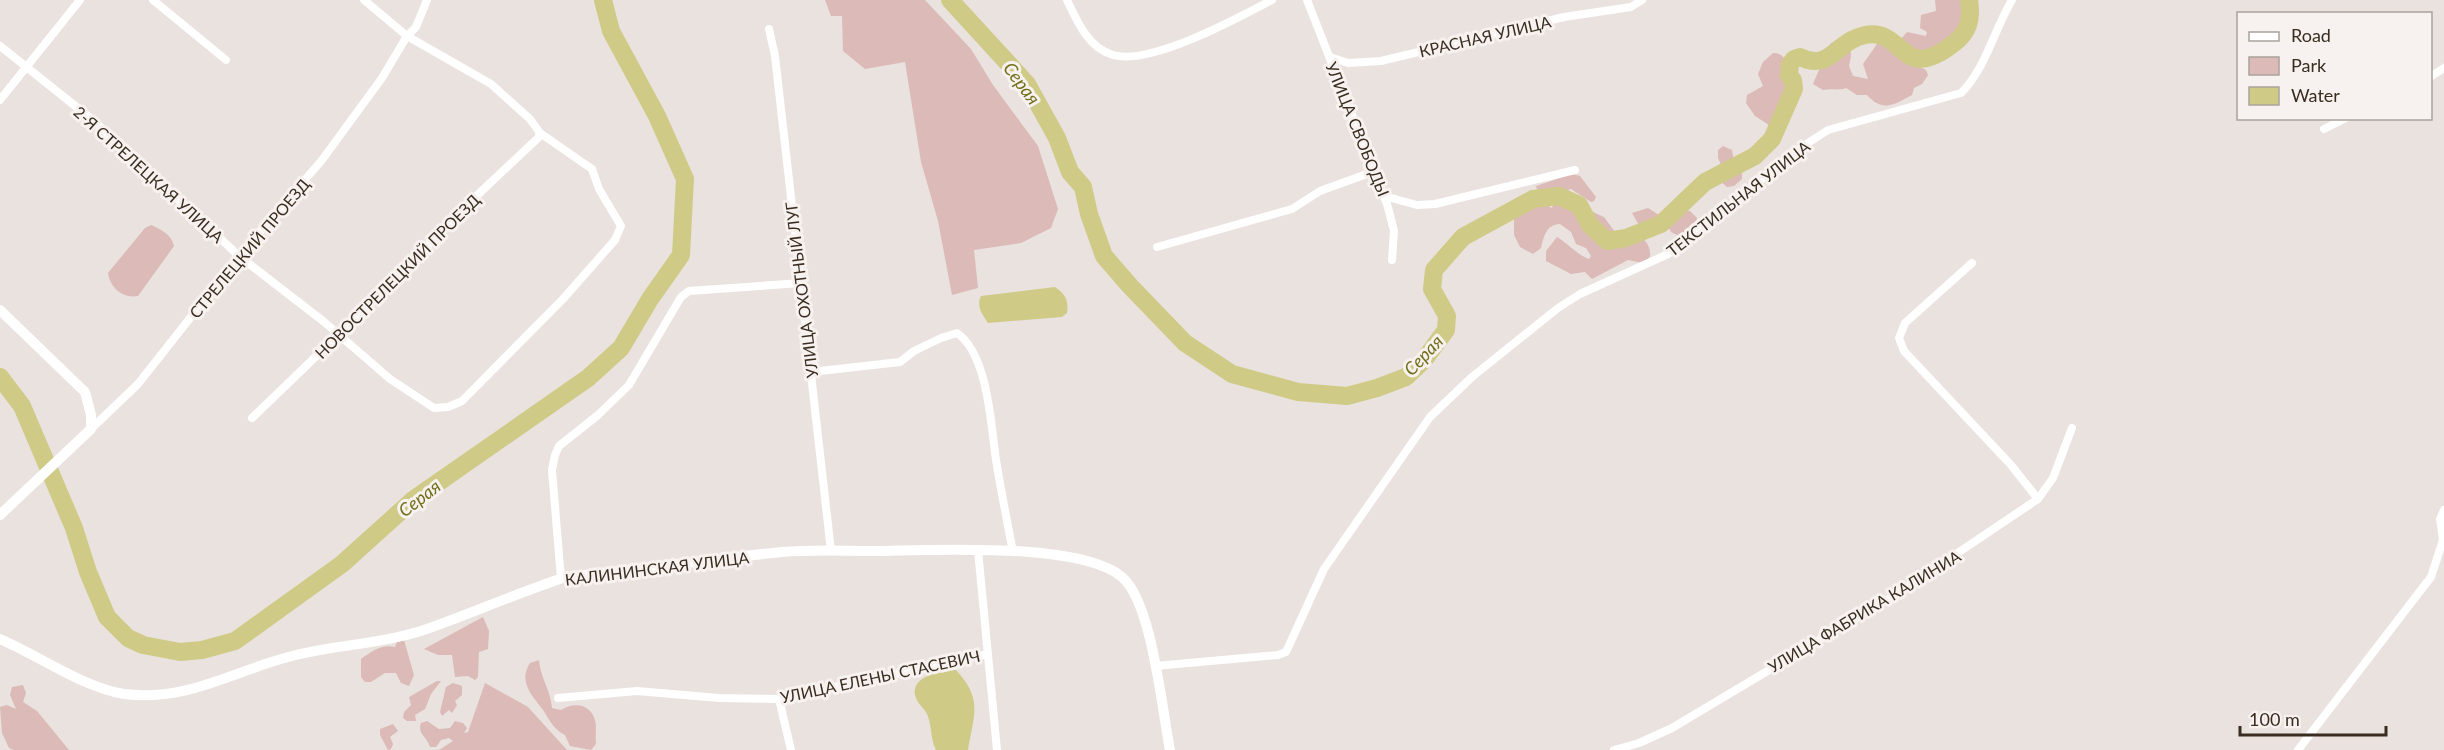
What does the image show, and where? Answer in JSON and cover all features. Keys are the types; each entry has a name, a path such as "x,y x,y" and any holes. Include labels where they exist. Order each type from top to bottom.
{"street":[{"path":"0,100 80,0"},
{"path":"153,0 226,60"},
{"path":"364,0 407,36 491,84 530,119 540,133"},
{"name":"СТРЕЛЕЦКИЙ ПРОЕЗД","path":"0,515 138,384 239,256 322,160 382,78 407,36 416,27 426,0"},
{"path":"1067,0 1089,40 1112,55 1135,56 1164,49 1222,26 1272,0"},
{"name":"УЛИЦА СВОБОДЫ","path":"1307,0 1384,196 1394,231 1392,260"},
{"name":"ТЕКСТИЛЬНАЯ УЛИЦА","path":"1155,666 1278,655 1286,652 1324,570 1430,417 1472,377 1558,308 1580,294 1668,254 1689,240 1794,152 1828,130 1961,93 1976,77 2002,17 2012,0"},
{"name":"КРАСНАЯ УЛИЦА","path":"1330,57 1348,63 1381,61 1564,17 1631,7 1641,1"},
{"name":"УЛИЦА ОХОТНЫЙ ЛУГ","path":"769,29 775,56 831,551"},
{"name":"2-Я СТРЕЛЕЦКАЯ УЛИЦА","path":"0,46 94,121 239,256 339,335 390,379 434,408 448,407 462,401 563,299 615,240 621,226 599,189 592,169 540,133"},
{"path":"2324,129 2342,120"},
{"name":"НОВОСТРЕЛЕЦКИЙ ПРОЕЗД","path":"252,418 339,335 470,202 538,138 540,133"},
{"path":"1384,196 1417,205 1435,204 1575,170"},
{"path":"1157,247 1292,209 1320,191 1375,171"},
{"path":"1972,262 1905,323 1899,338 1904,351 2011,465 2038,499"},
{"path":"561,579 552,470 559,446 598,415 629,386 673,307 689,291 801,283"},
{"path":"0,310 85,392 91,415 91,429"},
{"path":"811,372 900,362 914,351 941,338 957,333 964,338 971,348 987,399 1013,552"},
{"name":"УЛИЦА ФАБРИКА КАЛИНИА","path":"1614,750 1647,740 1724,697 1898,593 2038,499 2053,478 2072,428"},
{"path":"2298,750 2432,577 2443,540 2440,519 2444,510"},
{"path":"978,550 997,750"},
{"name":"КАЛИНИНСКАЯ УЛИЦА","path":"0,639 29,651 90,684 123,694 159,695 192,691 295,655 420,631 561,579 785,552 978,550 1079,558 1108,568 1124,578 1134,593 1146,622 1155,666"},
{"name":"УЛИЦА ЕЛЕНЫ СТАСЕВИЧ","path":"558,698 637,691 719,698 779,699 988,654"},
{"path":"1155,666 1170,750"},
{"path":"779,699 791,750"}],"green space":[{"path":"825,0 925,0 971,49 993,85 1038,146 1058,209 1051,228 1021,243 974,250 978,288 952,295 938,221 921,162 905,62 865,69 843,51 842,16 831,16"},
{"path":"1935,0 1968,0 1965,28 1956,38 1933,48 1926,54 1913,55 1904,47 1901,39 1907,32 1926,36 1927,32 1920,28 1921,15 1936,11"},
{"path":"1841,37 1850,45 1849,66 1853,76 1868,79 1863,64 1877,44 1884,42 1905,57 1911,66 1916,65 1926,70 1928,75 1922,84 1914,88 1912,95 1889,105 1878,104 1867,95 1857,95 1846,88 1823,90 1813,84 1830,44"},
{"path":"1773,53 1784,58 1787,66 1786,79 1791,88 1781,115 1769,125 1755,116 1746,103 1747,95 1763,86 1758,74 1763,62"},
{"path":"1723,146 1732,150 1734,161 1742,170 1742,179 1734,186 1727,187 1720,181 1719,172 1723,169 1718,158 1718,150"},
{"path":"1572,174 1580,176 1596,197 1594,201 1591,202 1571,189 1565,191 1553,188 1543,195 1538,193 1536,186"},
{"path":"1558,193 1580,213 1593,212 1604,217 1618,236 1631,242 1636,236 1643,239 1649,246 1650,257 1643,263 1628,260 1592,279 1585,272 1571,274 1546,261 1546,251 1557,237 1584,257 1589,259 1591,256 1586,248 1576,244 1571,232 1560,224 1549,229 1541,248 1533,254 1520,247 1514,235 1515,209 1523,200 1540,197 1551,208 1553,206 1549,199 1553,194"},
{"path":"1648,208 1659,215 1664,223 1660,228 1646,233 1632,213"},
{"path":"1683,210 1690,211 1697,218 1692,230 1681,237 1671,232 1667,224"},
{"path":"151,225 168,235 174,246 138,296 127,296 114,287 108,273 145,228"},
{"path":"483,617 489,631 488,649 479,652 478,677 475,680 468,676 455,677 452,655 438,655 424,649"},
{"path":"404,640 414,675 409,686 401,683 396,673 385,673 371,682 365,682 361,677 361,659 381,647 395,647 397,642"},
{"path":"539,660 552,708 561,710 576,705 585,707 593,714 596,723 596,744 591,750 570,746 565,735 553,726 527,686 527,669 530,663"},
{"path":"441,681 431,694 425,709 415,715 416,721 407,721 403,718 404,712 411,705 409,697"},
{"path":"453,683 462,686 462,695 455,701 457,705 452,713 449,710 442,716 440,712 446,687"},
{"path":"485,683 528,707 567,750 439,750 453,741 449,738 441,740 436,747 430,747 421,733 421,723 427,721 439,729 450,728 455,721 463,723 467,728 464,733 468,732"},
{"path":"23,685 26,693 23,702 37,711 69,750 14,750 9,748 2,733 0,707 7,705 16,709 10,695 12,687"},
{"path":"393,724 398,731 390,737 393,744 388,750 380,735 380,729"}],"water":[{"path":"1055,287 1067,301 1067,313 1062,317 988,323 979,307 981,296"},
{"path":"956,670 965,680 973,699 974,717 968,750 936,750 929,718 917,700 915,691 917,684 927,676"}],"waterway":[{"name":"Серая","path":"0,377 22,406 74,528 88,572 107,617 128,638 143,645 180,652 202,650 235,641 342,564 413,500 588,378 621,348 650,299 681,255 685,179 657,116 611,31 603,0"},
{"name":"Серая","path":"950,0 1027,84 1057,138 1070,172 1083,187 1089,214 1104,256 1185,343 1232,374 1298,392 1347,396 1406,377 1424,360 1446,330 1447,316 1432,289 1434,270 1463,237 1533,199 1559,196 1579,205 1590,225 1607,241 1626,238 1661,224 1705,182 1755,156 1772,139 1794,89 1793,80 1789,76 1790,64 1794,59 1800,57 1810,61 1819,61 1855,38 1865,35 1878,35 1888,39 1912,57 1923,59 1936,55 1963,35 1968,25 1969,0"}]}
